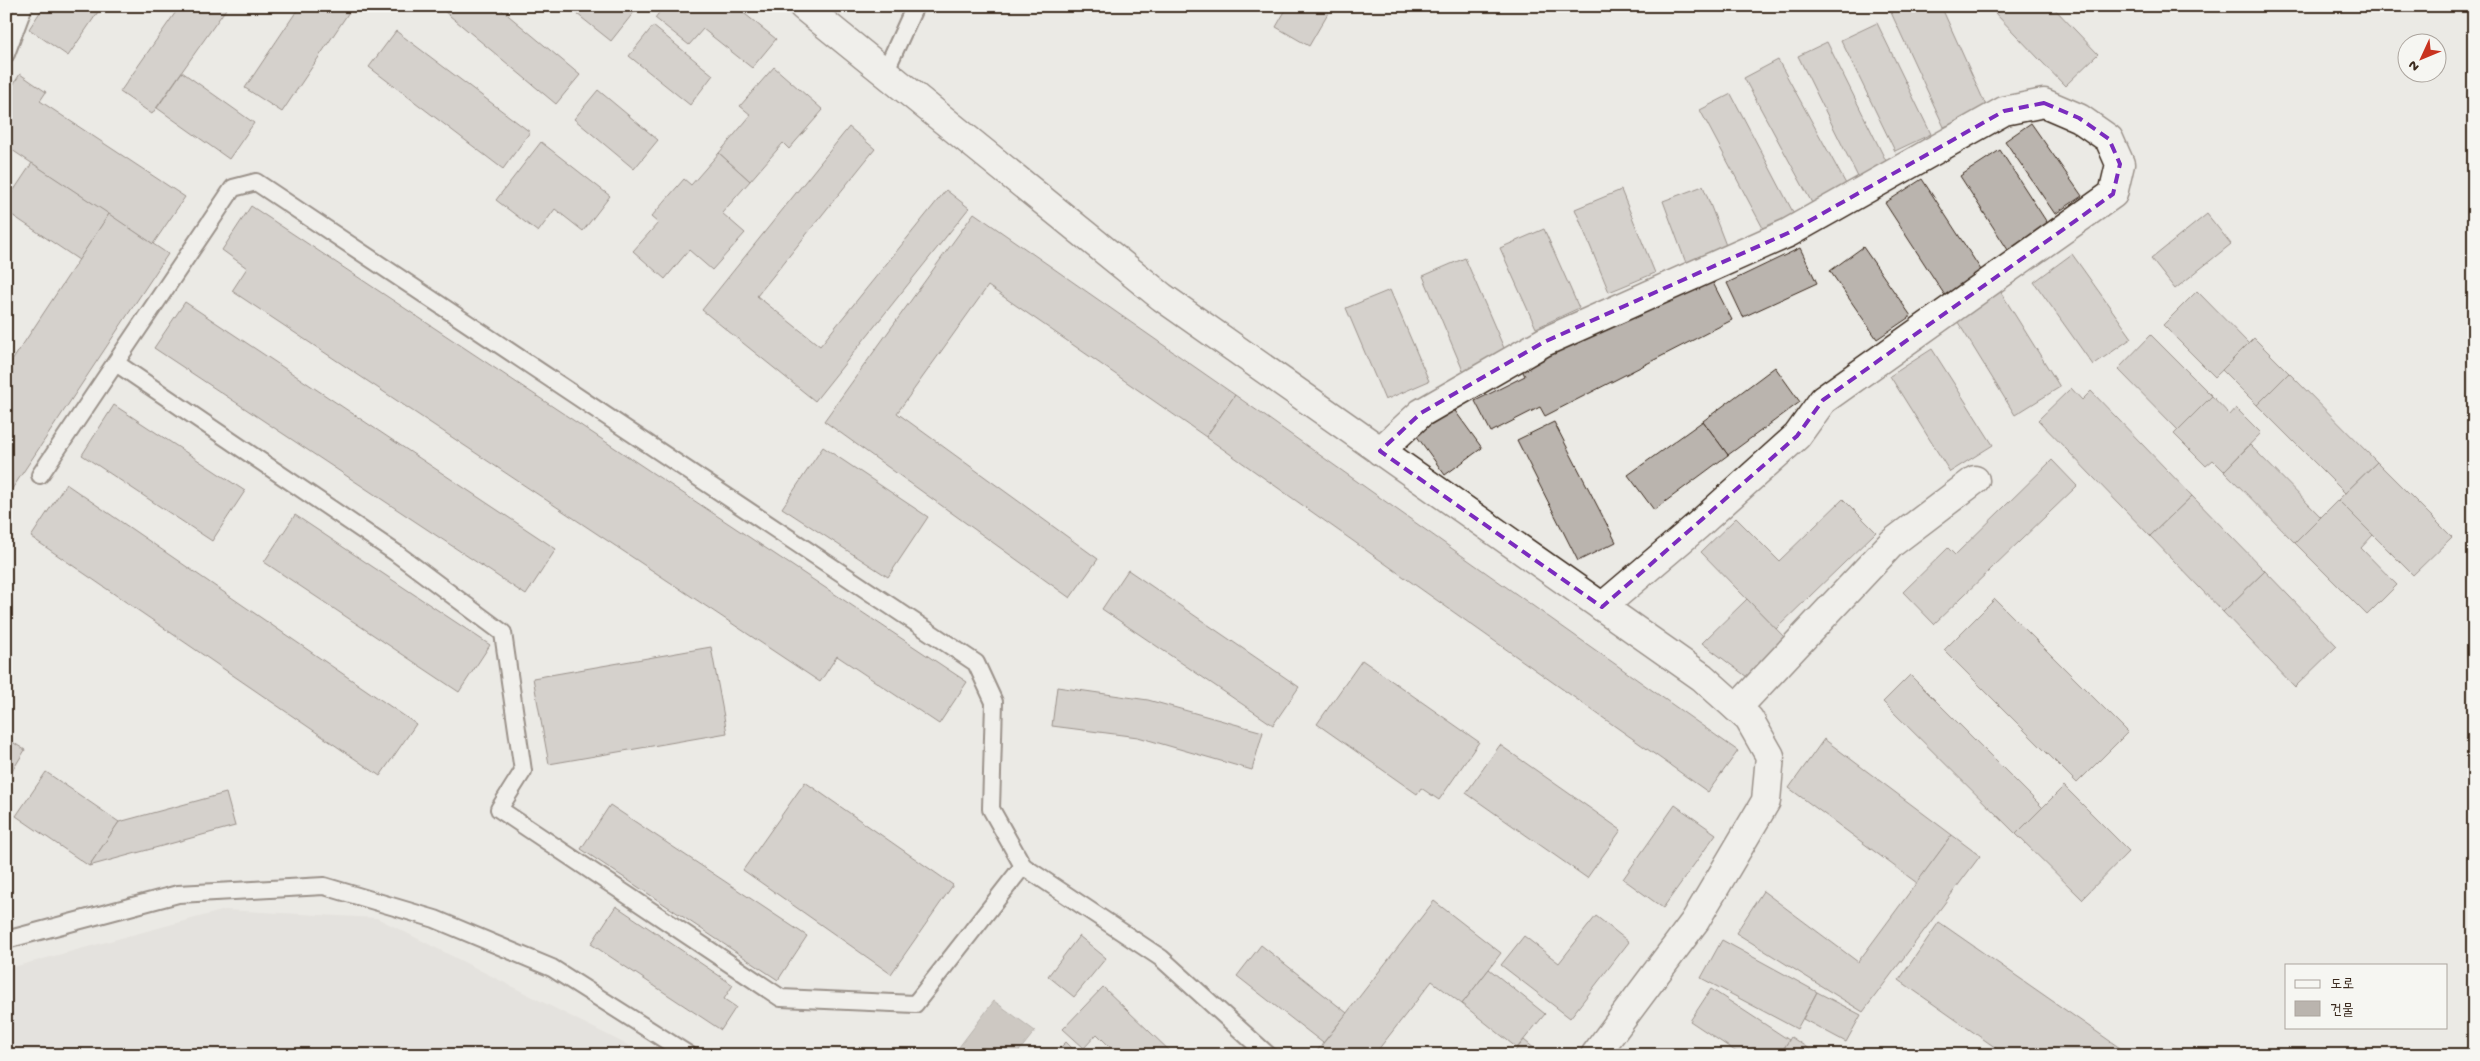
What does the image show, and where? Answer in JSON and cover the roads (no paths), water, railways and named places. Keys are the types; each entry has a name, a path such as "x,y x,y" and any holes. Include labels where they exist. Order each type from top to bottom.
{"street":[{"path":"803,6 1162,297 1702,677 1749,719 1770,756 1766,802 1695,921 1595,1055"},
{"path":"1380,451 1421,413 1544,342 1788,233 2004,111 2044,103 2079,118 2109,139 2120,164 2113,194 1824,400 1797,436 1697,526 1602,606"},
{"path":"1737,708 1892,543 1975,480"}],"lane":[{"path":"6,54 24,6"},
{"path":"885,72 915,6"},
{"path":"40,475 233,188 256,182 976,663 994,702 991,809 1023,866 1161,958 1268,1055"},
{"path":"116,363 396,553 503,633 523,771 499,809 781,998 915,1004 1023,866"},
{"path":"6,940 178,894 324,886 435,919 552,968 689,1055"}]}
